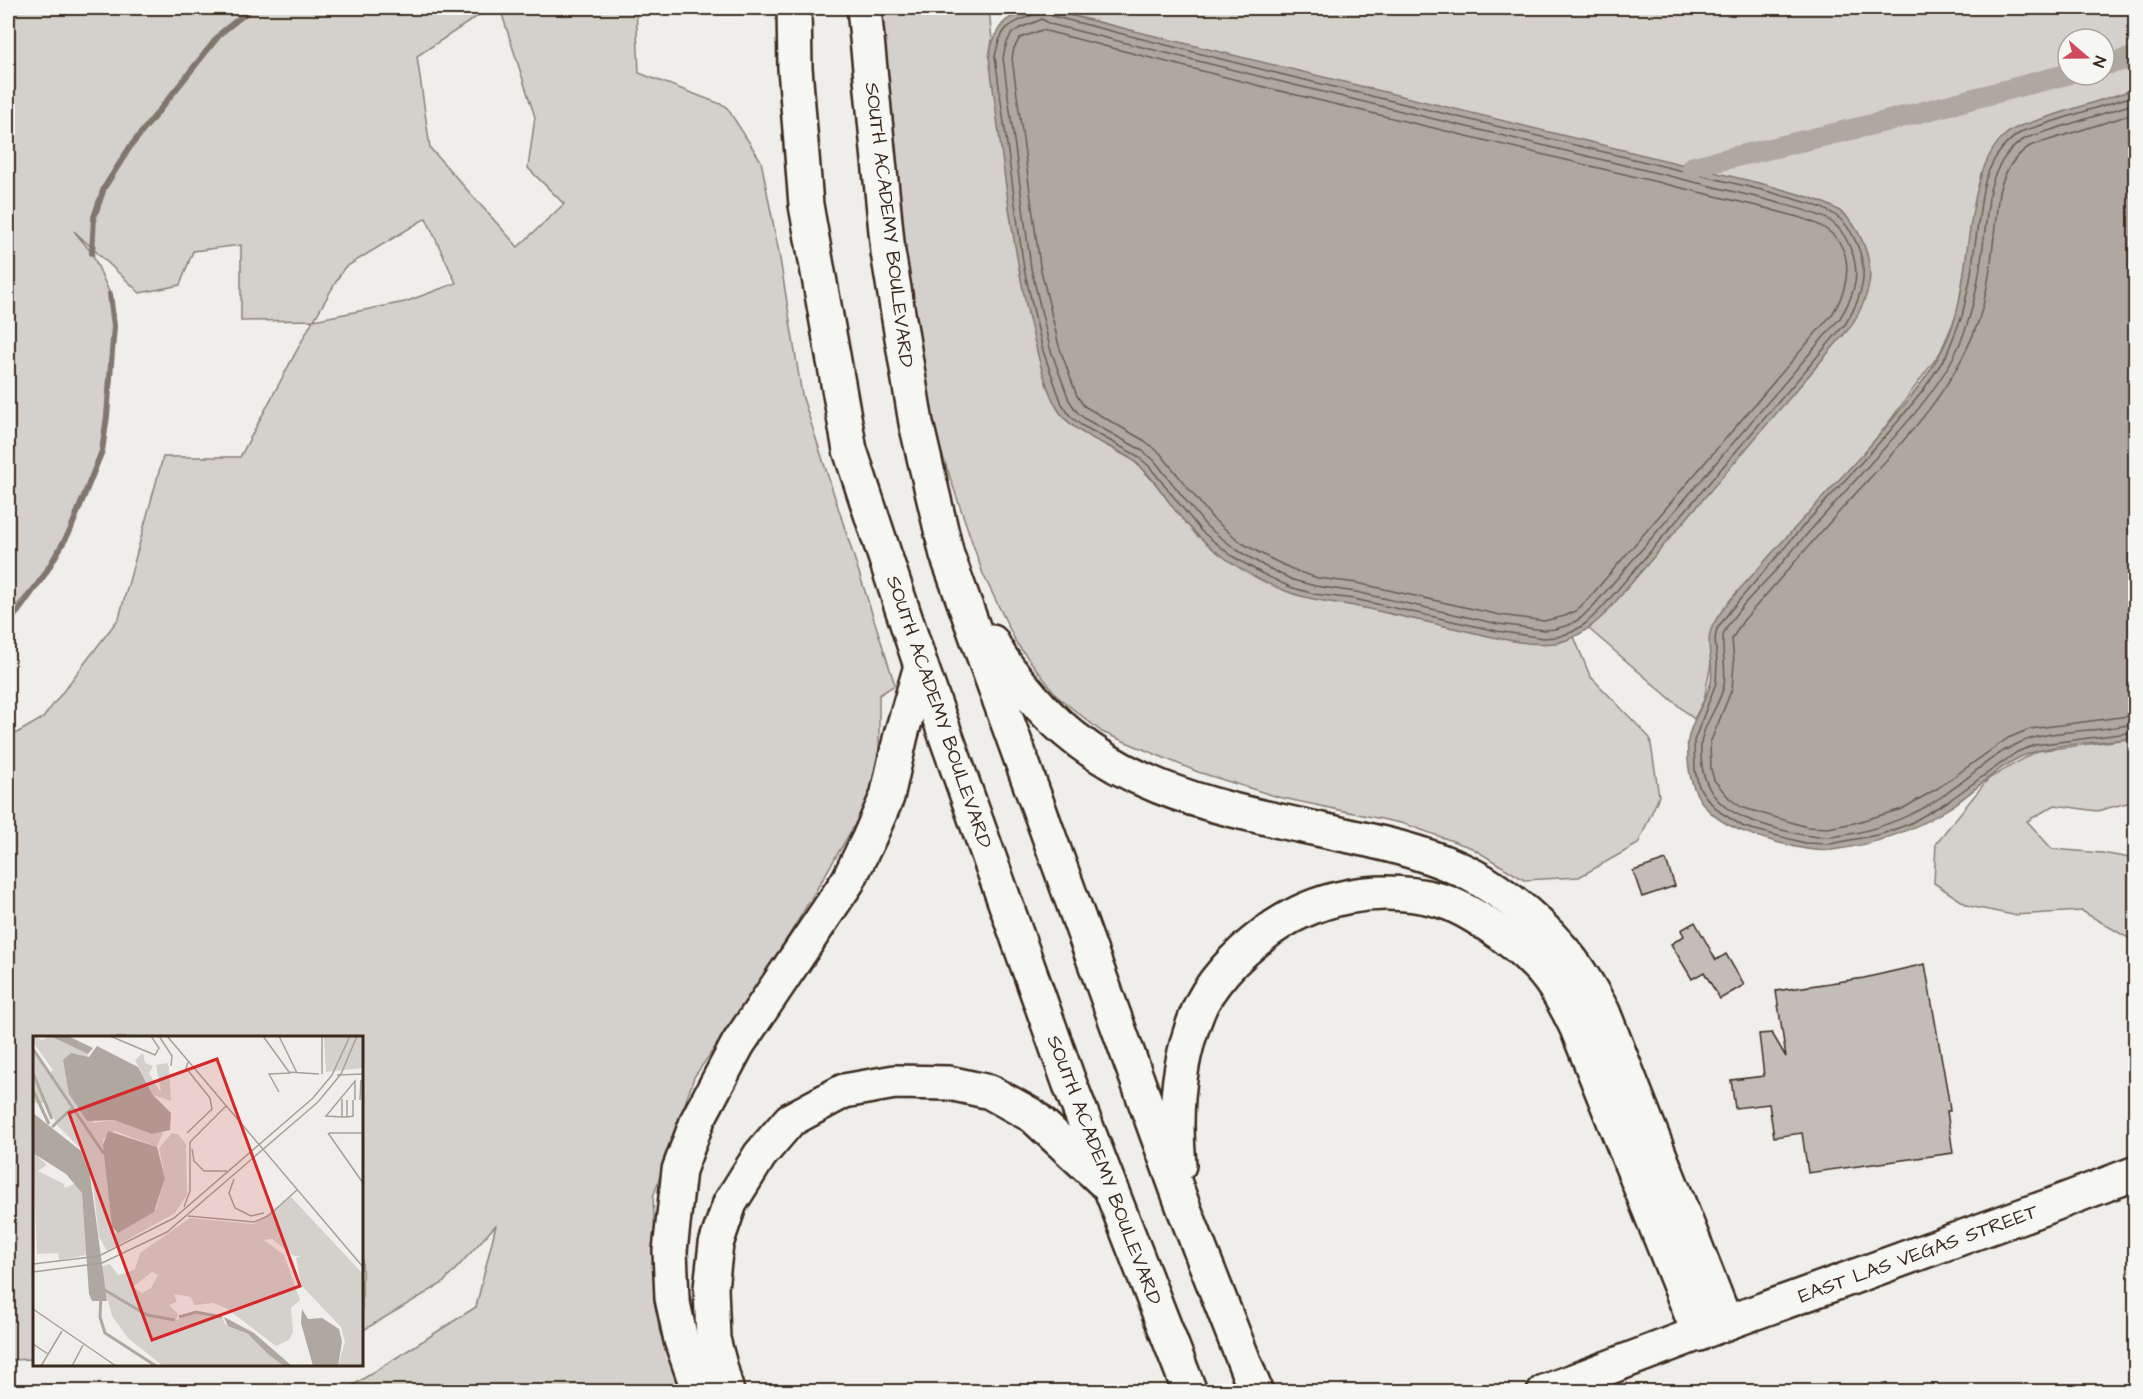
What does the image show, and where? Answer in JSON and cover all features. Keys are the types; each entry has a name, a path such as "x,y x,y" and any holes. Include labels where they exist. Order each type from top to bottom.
{"main road":[{"name":"SOUTH ACADEMY BOULEVARD","path":"794,8 795,68 806,205 850,450 921,666 1069,1082 1190,1392"},
{"name":"SOUTH ACADEMY BOULEVARD","path":"864,8 888,252 916,423 948,555 1183,1206 1256,1392"},
{"path":"948,555 1001,661 1050,718 1087,749 1126,772 1171,792 1206,804 1404,848 1455,867 1490,886 1530,917 1562,948 1584,979 1603,1012 1712,1328"},
{"path":"699,1392 681,1340 672,1298 670,1251 679,1170 698,1119 738,1044 848,881 869,838 887,797 901,735 921,666"},
{"path":"1183,1206 1176,1133 1177,1095 1183,1057 1197,1012 1222,972 1280,921 1319,905 1359,893 1403,893 1441,901 1474,917 1510,941 1537,965 1559,992 1712,1328"},
{"path":"727,1392 713,1339 711,1288 716,1244 730,1203 760,1155 790,1120 844,1091 895,1082 949,1083 990,1092 1033,1116 1111,1188"},
{"name":"EAST LAS VEGAS STREET","path":"1544,1392 2136,1173"}],"shaded area":[{"path":"8,8 490,8 417,56 430,148 518,247 564,204 528,168 535,117 500,8 636,8 639,73 726,106 761,161 779,253 802,395 895,685 879,695 879,784 796,924 746,1003 694,1077 653,1197 659,1330 681,1391 344,1391 476,1307 496,1225 443,1283 363,1330 363,1036 33,1036 33,1359 8,1360 8,738 43,718 119,618 163,457 240,457 313,320 241,321 241,245 193,251 180,285 140,293 74,231 92,253 110,294 114,326 102,451 77,514 45,574 8,615","holes":["426,218 456,283 405,302 314,320 344,268"]},
{"path":"877,8 989,8 992,41 989,57 1078,430 1133,460 1155,483 1197,536 1352,605 1496,637 1558,643 1574,637 1590,676 1650,738 1659,796 1638,844 1579,877 1524,880 1472,848 1405,824 1278,797 1198,772 1102,732 1058,697 1017,644 983,574 937,439 896,241"},
{"path":"1042,8 2135,8 2135,91 1981,173 1957,314 1940,353 1711,663 1704,700 1694,719 1589,629 1851,326 1633,153"},
{"path":"2135,738 2135,801 2097,811 2055,805 2027,821 2052,849 2102,853 2135,859 2135,942 2082,911 2013,915 1969,906 1934,883 1936,843 1988,779 2037,751"}],"water":[{"path":"1044,9 1771,186 1814,199 1842,212 1859,234 1869,262 1867,294 1851,326 1605,614 1588,629 1575,636 1554,643 1512,641 1291,593 1251,575 1214,550 1187,524 1140,466 1124,454 1082,433 1064,418 1052,398 1030,323 1017,257 989,57 996,35 1006,21 1022,13"},
{"path":"2135,89 2135,738 2063,745 2036,751 2013,761 1960,801 1937,815 1894,835 1848,848 1811,850 1790,846 1728,825 1716,817 1696,794 1688,759 1690,732 1711,681 1709,638 1713,625 1724,608 1880,434 1916,390 1935,362 1946,342 1957,311 1976,193 1992,151 2006,135 2020,126"}],"building":[{"path":"1666,860 1675,886 1642,897 1633,871"},
{"path":"1695,922 1716,960 1726,954 1744,985 1720,999 1704,972 1692,979 1671,944 1684,936 1681,930"},
{"path":"1925,964 1948,1095 1950,1111 1947,1111 1953,1153 1808,1173 1802,1133 1774,1137 1769,1104 1735,1108 1731,1080 1764,1076 1759,1034 1772,1033 1786,1057 1776,991 1864,978"}],"waterway":[{"path":"92,253 94,217 104,188 130,147 221,33 252,8"},
{"path":"2116,62 2136,57"},
{"path":"1692,167 1883,122 2056,77"},
{"path":"8,623 45,574 70,531 102,451 114,326 110,294"}]}
